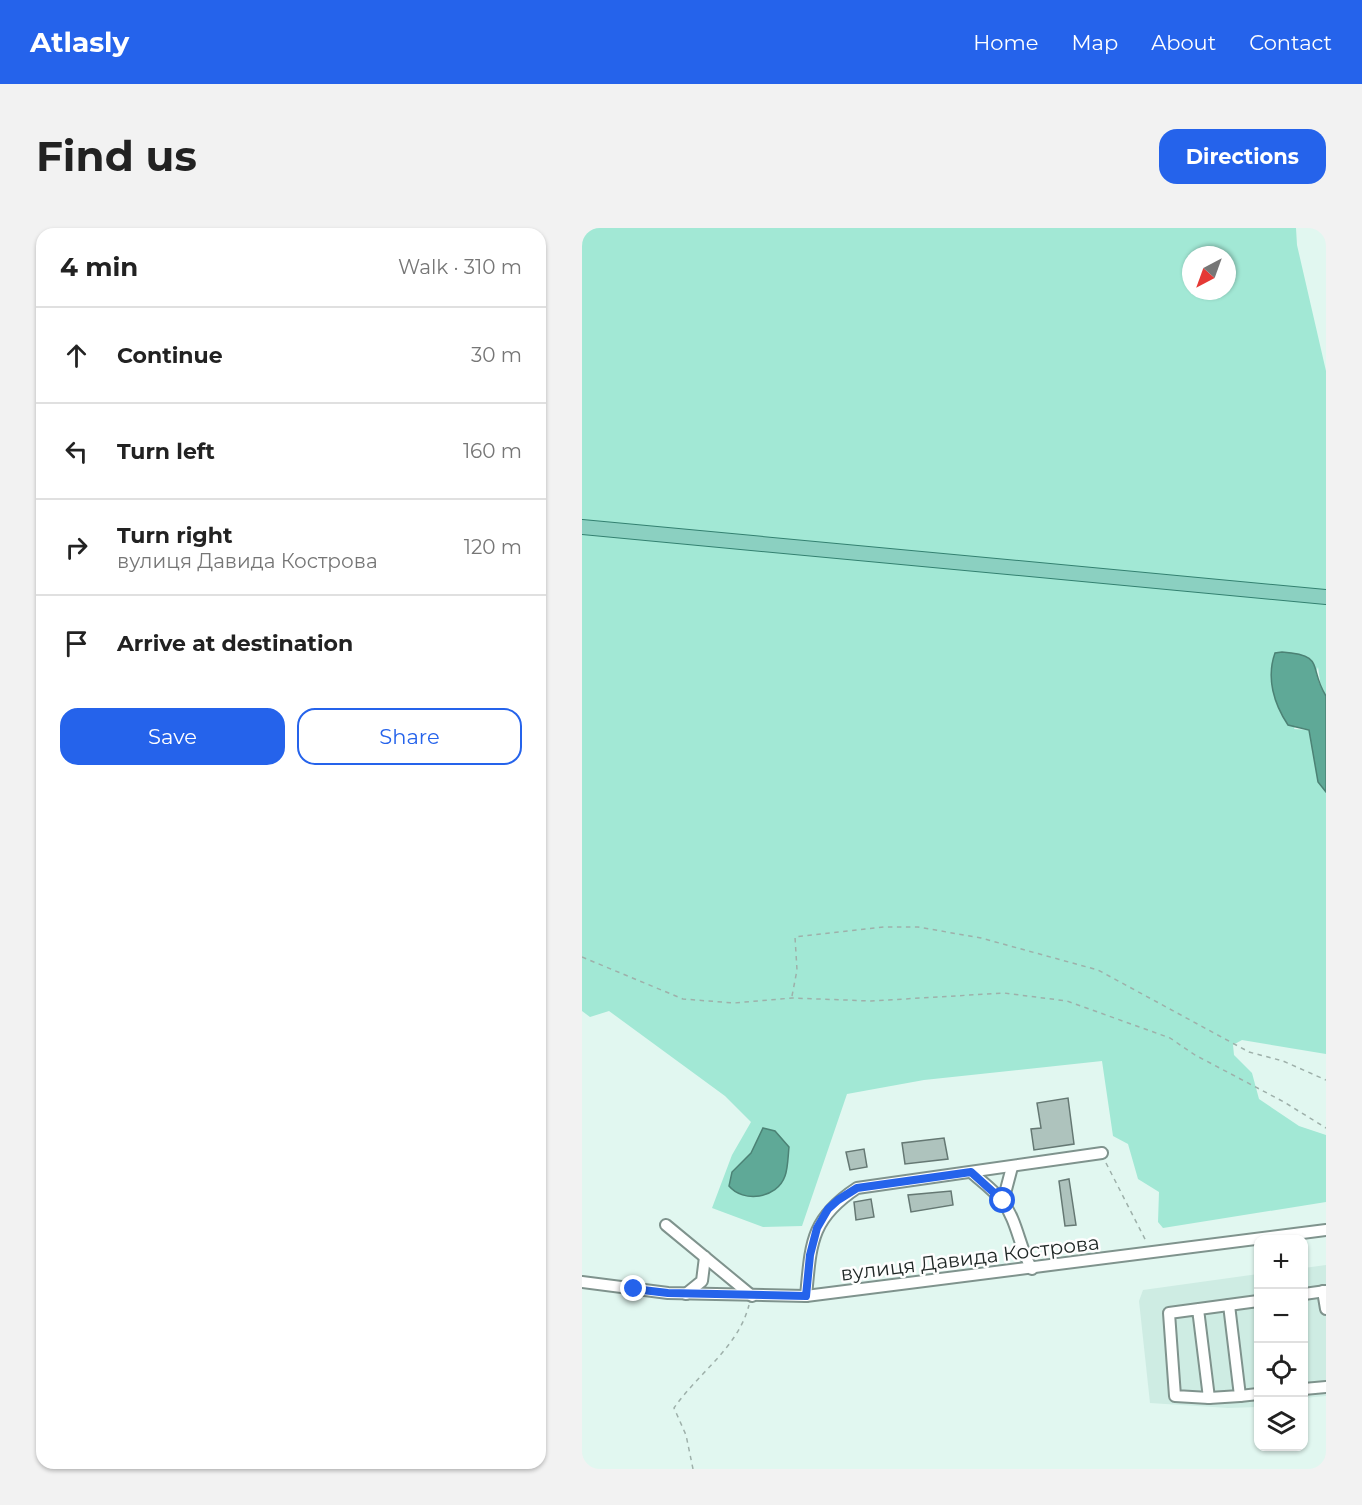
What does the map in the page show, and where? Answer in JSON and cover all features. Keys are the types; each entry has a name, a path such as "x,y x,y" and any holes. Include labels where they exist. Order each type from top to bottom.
{"main road":[{"path":"582,527 1326,597"}],"street":[{"path":"806,1296 810,1255 817,1228 828,1209 857,1188 1102,1154"},
{"path":"1003,1201 1012,1167"},
{"path":"971,1172 1003,1201 1018,1232 1022,1253 1032,1269"},
{"path":"666,1225 752,1296"},
{"name":"вулиця Давида Кострова","path":"582,1282 686,1294 806,1296 1326,1230"},
{"path":"686,1294 702,1281 705,1257"},
{"path":"1308,1293 1325,1291 1326,1309"},
{"path":"1254,1301 1169,1313 1175,1396 1209,1398 1254,1394"},
{"path":"1229,1305 1240,1396"},
{"path":"1198,1309 1209,1398"},
{"path":"1308,1389 1326,1387"}],"path":[{"path":"792,998 797,970 795,938 884,927 918,927 981,938 1098,970 1250,1052 1283,1061 1326,1080"},
{"path":"582,957 683,999 734,1003 792,998 871,1001 1004,993 1067,1001 1170,1038 1195,1055 1284,1102 1326,1128"},
{"path":"1102,1154 1152,1253"},
{"path":"693,1469 686,1435 674,1408 734,1338 745,1321 752,1296"}],"shaded area":[{"path":"582,228 1296,228 1297,245 1326,371 1326,696 1321,688 1318,667 1294,729 1309,730 1318,782 1326,792 1326,1054 1242,1040 1233,1045 1234,1055 1252,1073 1259,1099 1299,1126 1326,1135 1326,1202 1163,1228 1158,1222 1159,1192 1138,1179 1128,1144 1113,1136 1102,1061 924,1080 847,1094 802,1226 763,1227 712,1208 732,1155 751,1122 725,1096 609,1011 590,1017 582,1011"},
{"path":"1275,653 1305,656 1311,660 1326,696 1326,792 1318,782 1309,730 1288,725 1275,700 1271,681 1272,662"},
{"path":"763,1128 775,1131 789,1147 786,1173 775,1190 759,1196 743,1195 729,1186 732,1172 751,1153"},
{"path":"1326,1265 1326,1396 1308,1398 1308,1289 1308,1267"},
{"path":"1254,1275 1254,1407 1228,1408 1150,1403 1139,1301 1143,1290"}],"building":[{"path":"1068,1098 1074,1144 1034,1150 1031,1129 1041,1128 1037,1103"},
{"path":"944,1138 948,1159 905,1164 902,1143"},
{"path":"864,1149 867,1167 850,1170 846,1152"},
{"path":"1069,1179 1076,1225 1065,1226 1059,1181"},
{"path":"951,1191 953,1205 911,1212 908,1195"},
{"path":"871,1199 874,1217 856,1220 854,1202"}],"route":[{"path":"634,1289 738,1296 806,1296 810,1255 817,1228 828,1209 857,1188 971,1172 1003,1201"}]}
